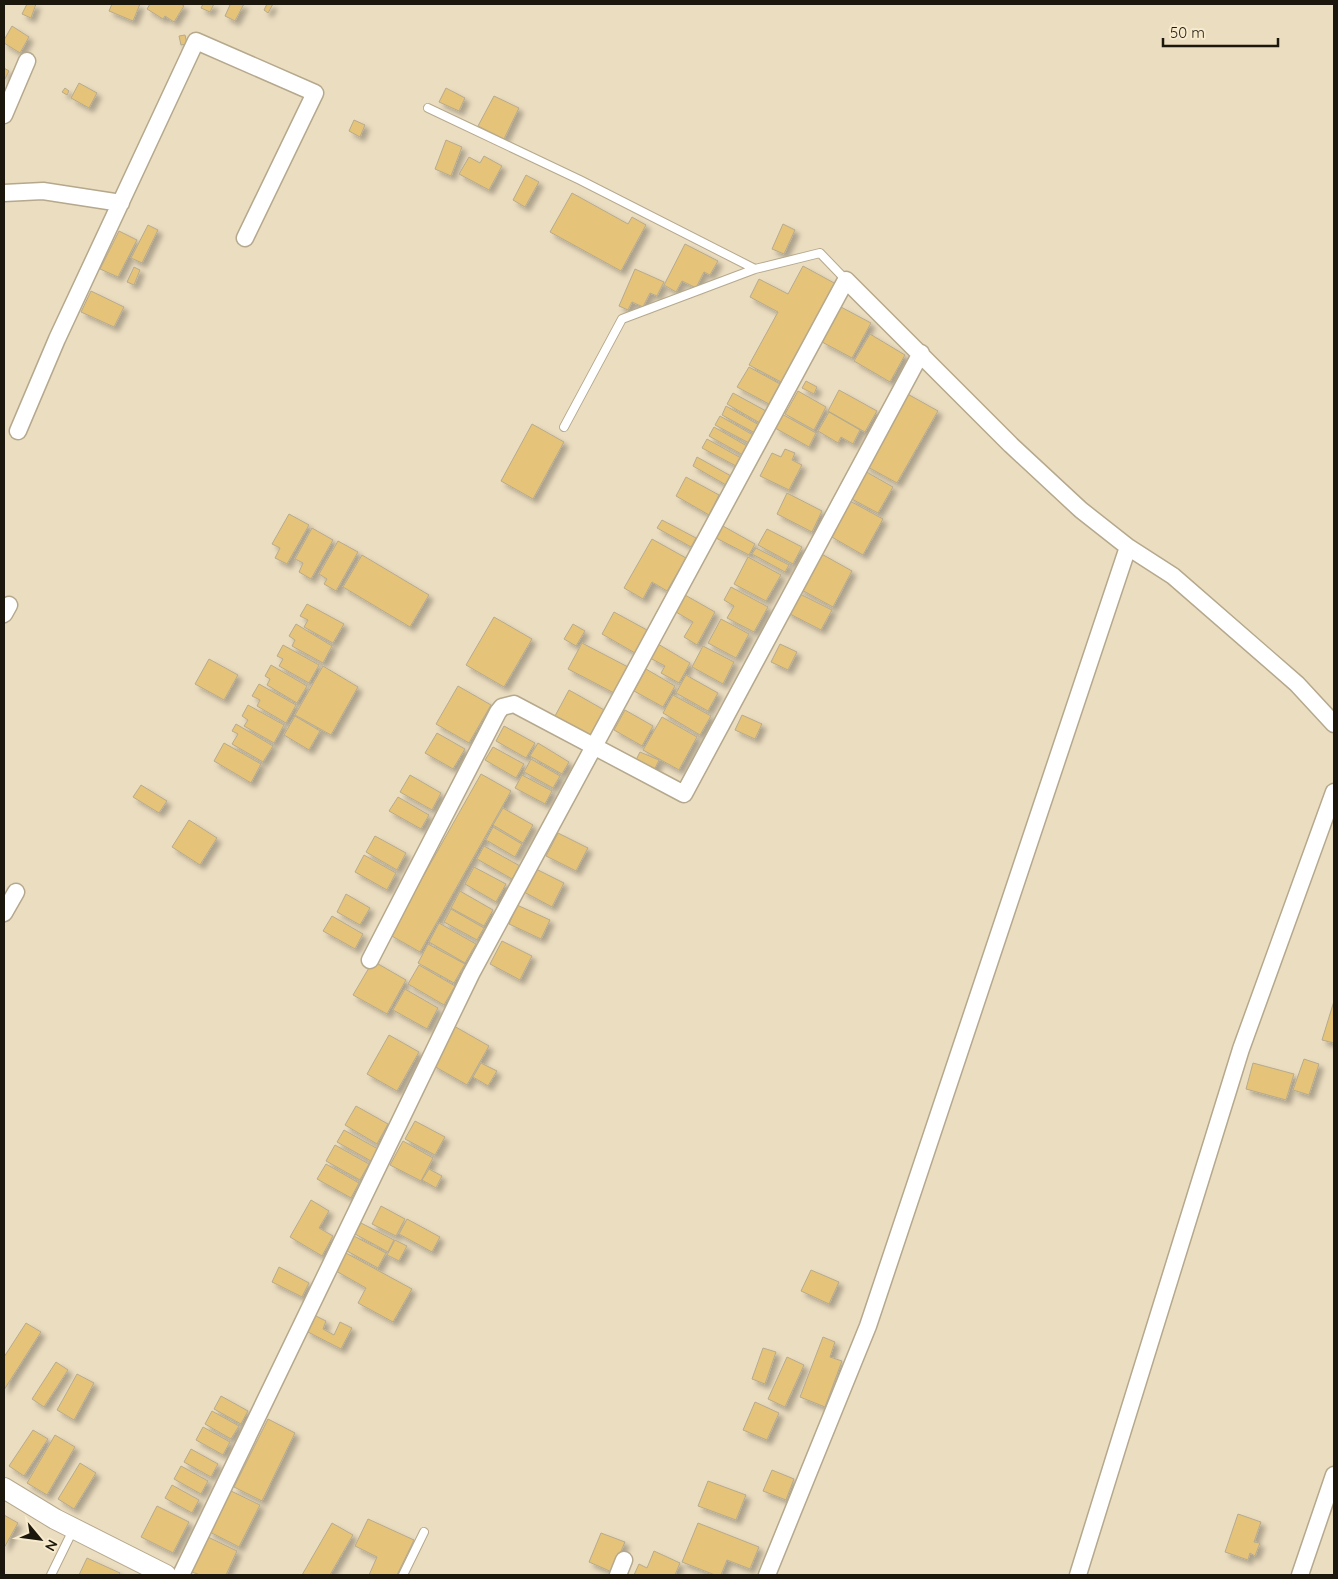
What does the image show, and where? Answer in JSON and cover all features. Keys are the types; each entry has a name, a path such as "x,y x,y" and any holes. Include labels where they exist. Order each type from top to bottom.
{"street":[{"path":"18,431 57,339 196,41 314,93 245,238"},
{"path":"4,115 28,61"},
{"path":"4,193 43,191 121,203"},
{"path":"181,1575 471,974 846,280 1025,458 1081,510 1128,547 1173,576 1297,684 1334,724"},
{"path":"370,960 502,707 514,704 684,794 921,354"},
{"path":"767,1575 868,1326 1128,547"},
{"path":"1078,1575 1241,1049 1334,792"},
{"path":"4,913 16,892"},
{"path":"1300,1575 1334,1475"},
{"path":"4,1488 55,1519 166,1575"},
{"path":"618,1575 624,1560"}],"lane":[{"path":"428,108 580,180 755,269"},
{"path":"564,427 622,319 755,269 820,253 846,280"},
{"path":"50,1575 74,1528"},
{"path":"403,1575 424,1532"}],"building":[{"path":"27,4 36,4 31,18 22,14"},
{"path":"112,4 140,4 133,21 109,11"},
{"path":"150,4 181,4 184,6 174,22 165,16 163,19 147,9"},
{"path":"203,4 214,4 210,12 201,8"},
{"path":"227,4 244,4 235,21 225,16 230,5"},
{"path":"267,4 273,4 268,13 264,10"},
{"path":"12,26 29,37 20,53 4,43"},
{"path":"185,35 187,44 181,45 179,36"},
{"path":"4,68 9,71 4,81"},
{"path":"79,83 97,93 89,108 71,98"},
{"path":"65,88 69,91 67,95 62,92"},
{"path":"446,88 465,98 459,111 439,102"},
{"path":"494,96 519,108 504,139 478,126"},
{"path":"354,120 365,125 360,137 349,131"},
{"path":"446,140 462,147 451,176 435,169"},
{"path":"484,156 502,166 489,190 459,174 469,157 480,163"},
{"path":"526,175 539,182 525,207 513,200"},
{"path":"572,193 628,224 632,217 646,225 621,271 550,232"},
{"path":"783,224 795,230 784,254 772,249"},
{"path":"148,225 158,230 142,263 131,258"},
{"path":"119,231 137,240 118,277 100,269"},
{"path":"685,244 718,261 710,275 704,272 696,288 682,281 676,292 664,285"},
{"path":"803,266 836,284 783,383 749,365 778,312 750,297 759,279 788,294"},
{"path":"134,267 140,270 134,285 127,282"},
{"path":"635,269 664,282 657,296 650,293 643,307 632,302 628,310 619,306"},
{"path":"91,291 124,307 114,327 81,312"},
{"path":"841,307 871,323 852,358 822,342"},
{"path":"870,334 905,355 890,382 854,361"},
{"path":"749,367 780,384 769,404 737,387"},
{"path":"806,381 817,387 814,394 802,388"},
{"path":"839,390 877,411 865,432 828,411"},
{"path":"798,391 826,407 814,430 785,414"},
{"path":"904,392 938,411 897,483 864,465"},
{"path":"733,393 766,411 760,423 727,404"},
{"path":"726,406 759,425 755,433 722,415"},
{"path":"829,412 860,430 853,444 841,437 838,443 818,431"},
{"path":"782,414 816,433 809,447 775,428"},
{"path":"720,416 753,435 749,443 715,425"},
{"path":"532,424 564,442 533,499 501,481"},
{"path":"714,427 747,446 743,455 709,436"},
{"path":"707,439 741,458 736,466 702,448"},
{"path":"785,449 795,453 792,460 802,465 789,490 760,476 772,453 781,457"},
{"path":"697,457 731,476 726,485 693,466"},
{"path":"863,470 893,487 878,513 848,497"},
{"path":"686,477 719,495 709,515 676,496"},
{"path":"787,493 822,511 812,532 777,514"},
{"path":"850,501 883,519 863,555 830,536"},
{"path":"289,514 309,525 287,564 275,558 280,548 272,544"},
{"path":"662,520 696,538 691,547 657,528"},
{"path":"723,526 755,544 749,555 716,538"},
{"path":"312,528 333,540 311,579 299,572 303,563 295,559"},
{"path":"767,529 802,547 793,564 758,545"},
{"path":"652,539 686,558 667,591 652,582 643,599 624,588"},
{"path":"338,541 358,552 336,591 324,584 327,579 319,574"},
{"path":"756,548 789,565 785,572 752,554"},
{"path":"818,552 852,571 833,607 798,588"},
{"path":"362,555 429,595 410,627 343,587"},
{"path":"748,557 781,575 766,601 734,584"},
{"path":"731,587 768,607 754,632 727,618 734,606 724,600"},
{"path":"796,592 832,610 821,630 786,612"},
{"path":"685,595 715,612 697,645 684,637 693,622 676,612"},
{"path":"307,604 344,624 333,643 304,627 308,620 300,616"},
{"path":"614,612 647,630 635,653 602,634"},
{"path":"494,617 532,639 504,687 466,665"},
{"path":"721,619 749,634 736,658 708,643"},
{"path":"296,624 332,646 323,663 292,646 295,640 289,636"},
{"path":"573,624 585,631 576,646 564,639"},
{"path":"582,643 628,667 614,693 568,669"},
{"path":"658,644 690,663 679,683 661,673 665,666 650,658"},
{"path":"780,644 797,652 788,670 771,662"},
{"path":"283,645 319,665 309,683 279,666 283,659 277,656"},
{"path":"703,646 734,662 723,684 692,667"},
{"path":"209,659 238,675 224,700 195,684"},
{"path":"271,665 307,686 297,703 267,685 270,679 265,676"},
{"path":"323,666 358,687 331,735 295,715"},
{"path":"646,669 675,686 663,707 634,691"},
{"path":"686,675 718,693 708,711 676,693"},
{"path":"259,684 296,705 286,723 257,706 260,700 252,696"},
{"path":"458,686 491,705 469,743 436,724"},
{"path":"569,690 606,711 592,736 555,716"},
{"path":"673,695 711,716 700,735 663,713"},
{"path":"248,705 284,725 274,743 244,726 248,720 242,716"},
{"path":"625,710 653,726 642,746 614,730"},
{"path":"742,715 762,724 755,739 735,730"},
{"path":"295,716 320,731 309,750 284,735"},
{"path":"662,717 697,737 679,770 643,750"},
{"path":"236,724 273,746 263,762 232,744 238,734 232,731"},
{"path":"504,726 535,743 526,758 496,741"},
{"path":"437,733 465,749 453,769 425,753"},
{"path":"224,743 261,764 251,783 214,761"},
{"path":"538,743 569,762 562,774 530,756"},
{"path":"493,747 524,764 516,778 485,760"},
{"path":"640,752 659,760 652,775 633,766"},
{"path":"531,759 560,776 553,788 524,772"},
{"path":"481,774 511,791 420,952 390,935"},
{"path":"410,775 441,793 432,810 400,792"},
{"path":"522,775 552,791 545,804 515,788"},
{"path":"141,785 167,801 159,813 133,797"},
{"path":"398,797 429,815 421,829 389,811"},
{"path":"503,808 533,825 523,843 493,825"},
{"path":"189,820 217,838 200,865 172,847"},
{"path":"493,827 522,844 515,857 486,840"},
{"path":"558,833 588,848 576,871 546,856"},
{"path":"375,836 406,853 397,870 366,852"},
{"path":"484,846 520,866 512,879 477,859"},
{"path":"364,855 396,873 387,890 355,872"},
{"path":"474,867 506,884 496,902 465,884"},
{"path":"534,868 564,883 552,907 522,891"},
{"path":"460,891 493,910 484,926 451,908"},
{"path":"346,894 370,908 360,925 337,912"},
{"path":"517,905 550,920 541,939 509,924"},
{"path":"451,909 484,928 477,940 444,922"},
{"path":"332,916 363,934 355,949 323,931"},
{"path":"439,923 476,944 465,963 429,942"},
{"path":"502,941 532,956 520,980 490,964"},
{"path":"428,944 465,964 454,983 418,963"},
{"path":"373,961 406,980 387,1014 353,995"},
{"path":"419,965 455,986 444,1005 408,984"},
{"path":"405,989 438,1008 427,1029 393,1010"},
{"path":"1334,1001 1334,1043 1322,1040"},
{"path":"454,1026 489,1046 467,1085 432,1065"},
{"path":"389,1035 419,1052 397,1091 367,1074"},
{"path":"1304,1059 1319,1064 1309,1095 1293,1090"},
{"path":"481,1063 497,1071 488,1086 473,1077"},
{"path":"1253,1063 1294,1074 1286,1100 1246,1089"},
{"path":"356,1106 388,1124 377,1144 345,1125"},
{"path":"415,1121 445,1137 435,1155 405,1139"},
{"path":"344,1130 378,1149 371,1161 337,1142"},
{"path":"403,1141 433,1158 421,1181 390,1165"},
{"path":"335,1145 369,1164 360,1180 326,1161"},
{"path":"326,1164 359,1183 351,1198 317,1179"},
{"path":"429,1169 442,1176 436,1188 422,1180"},
{"path":"311,1200 329,1211 319,1228 333,1236 322,1256 290,1237"},
{"path":"381,1206 405,1219 396,1236 372,1224"},
{"path":"407,1219 440,1237 432,1252 399,1234"},
{"path":"361,1223 394,1240 388,1252 355,1234"},
{"path":"354,1236 386,1253 378,1268 347,1251"},
{"path":"395,1240 407,1246 399,1261 387,1255"},
{"path":"346,1253 412,1289 393,1322 358,1303 366,1288 336,1271"},
{"path":"279,1267 309,1283 302,1297 272,1282"},
{"path":"811,1270 839,1282 829,1304 801,1291"},
{"path":"314,1315 326,1321 323,1329 334,1335 340,1322 352,1328 341,1349 306,1331"},
{"path":"26,1323 41,1332 4,1390 4,1357"},
{"path":"823,1337 835,1342 830,1357 842,1361 825,1407 800,1397"},
{"path":"763,1348 776,1352 765,1384 752,1379"},
{"path":"787,1357 804,1365 785,1407 768,1399"},
{"path":"56,1362 68,1370 44,1407 32,1399"},
{"path":"77,1374 94,1383 74,1420 57,1410"},
{"path":"221,1396 248,1411 241,1424 214,1409"},
{"path":"755,1402 779,1413 767,1440 743,1430"},
{"path":"212,1411 239,1426 231,1439 205,1424"},
{"path":"268,1419 295,1433 262,1501 234,1487"},
{"path":"203,1427 230,1442 223,1455 196,1440"},
{"path":"33,1430 48,1439 24,1476 9,1466"},
{"path":"55,1435 75,1447 47,1495 27,1483"},
{"path":"191,1449 218,1464 211,1477 184,1462"},
{"path":"80,1463 96,1473 74,1509 58,1499"},
{"path":"181,1466 208,1481 201,1494 174,1479"},
{"path":"772,1470 794,1479 786,1500 763,1491"},
{"path":"708,1481 746,1495 736,1520 698,1506"},
{"path":"172,1485 199,1500 192,1513 165,1498"},
{"path":"229,1490 260,1505 239,1547 208,1531"},
{"path":"157,1506 189,1522 173,1553 141,1537"},
{"path":"1238,1514 1261,1522 1254,1542 1260,1543 1255,1556 1250,1553 1248,1560 1225,1552"},
{"path":"4,1515 18,1523 4,1548"},
{"path":"368,1519 414,1540 397,1575 369,1575 377,1557 355,1546"},
{"path":"332,1523 353,1535 330,1575 302,1575"},
{"path":"698,1523 759,1547 750,1569 727,1560 721,1575 715,1575 682,1562"},
{"path":"601,1533 625,1542 612,1572 589,1562"},
{"path":"208,1537 237,1551 226,1575 200,1575 192,1572"},
{"path":"654,1551 680,1563 675,1575 634,1575 639,1564 647,1568"},
{"path":"87,1558 120,1573 119,1575 79,1575"}]}
